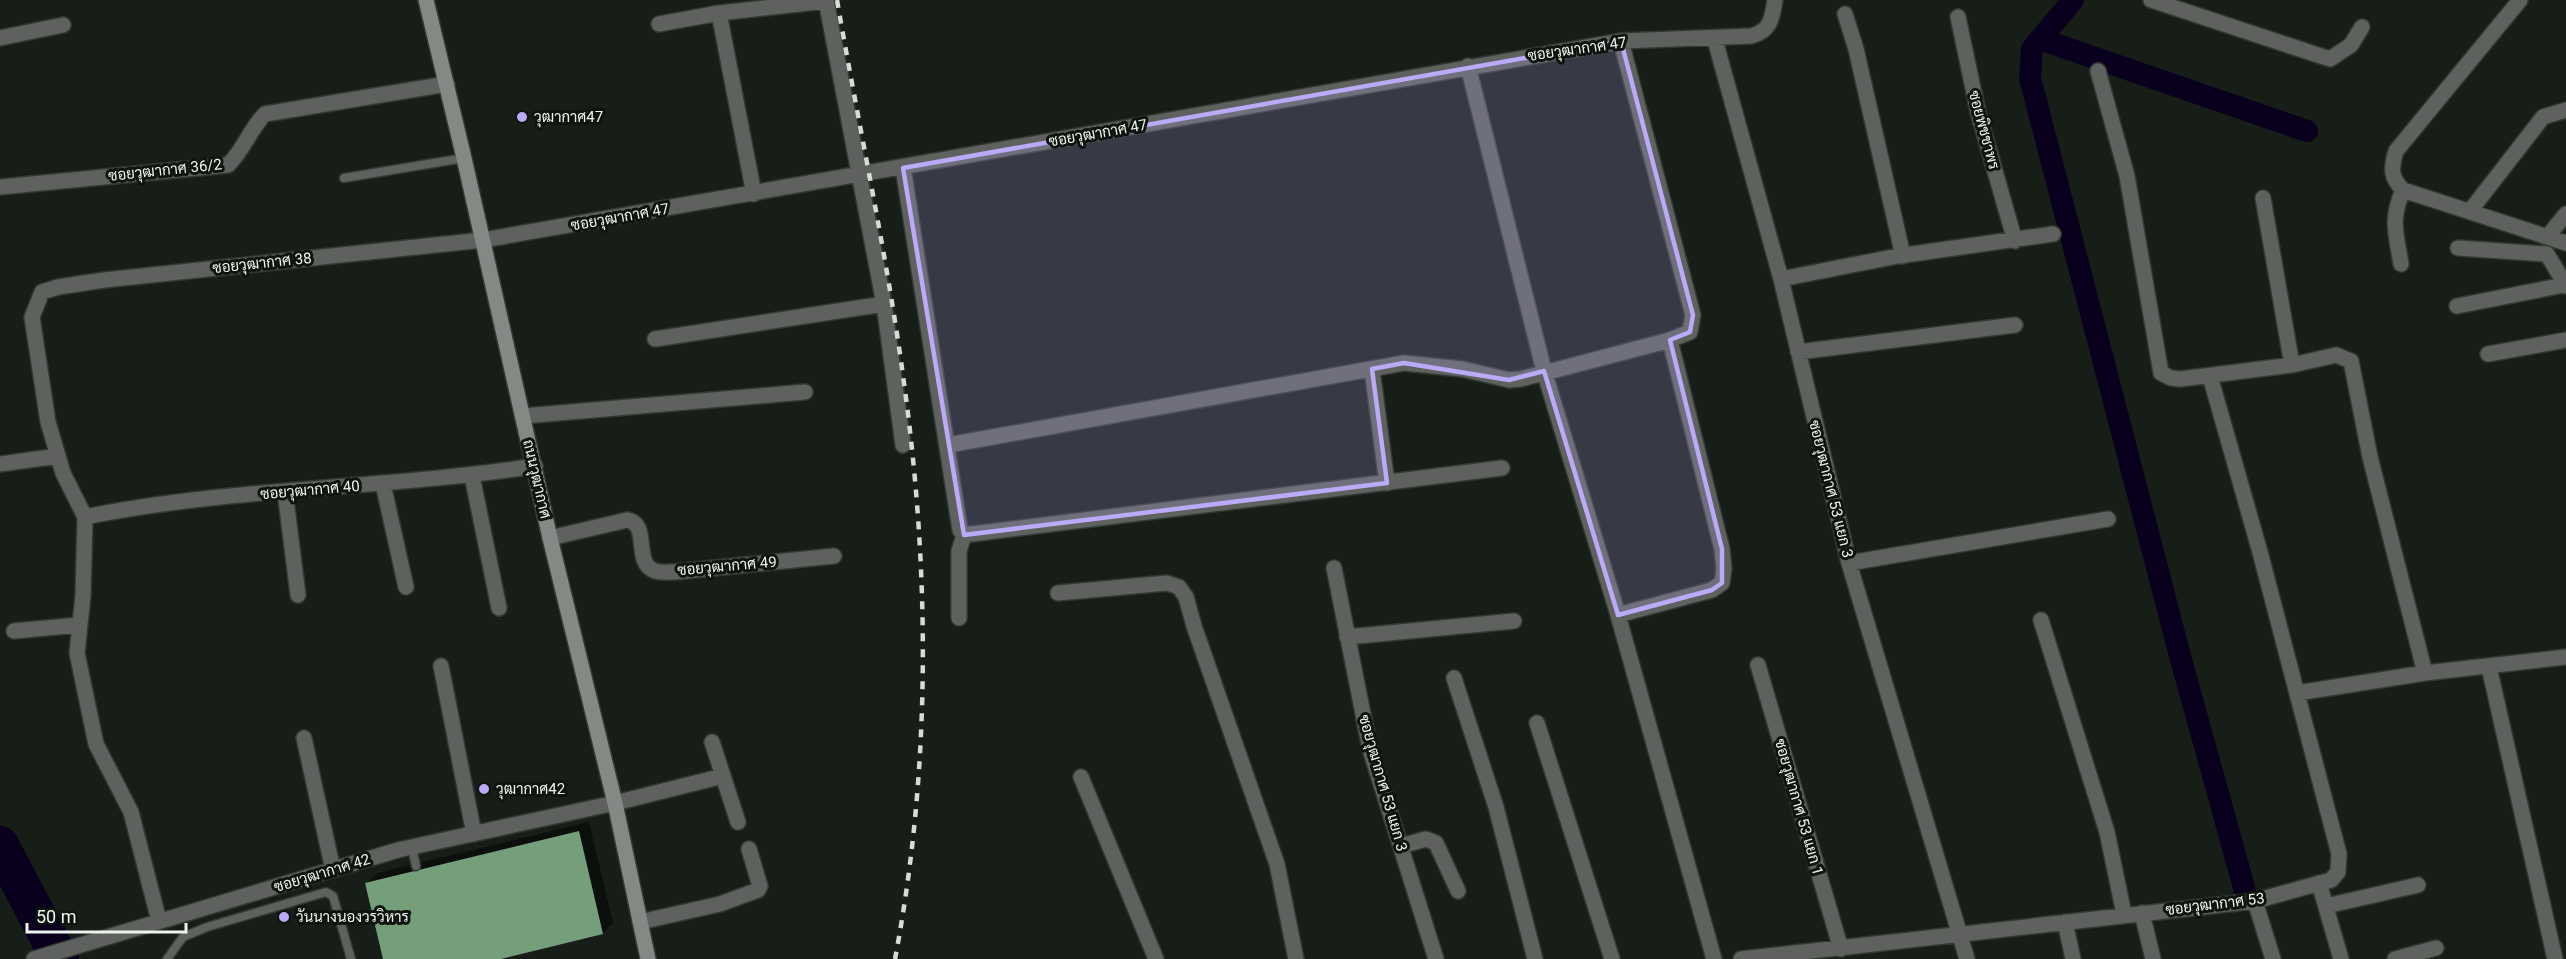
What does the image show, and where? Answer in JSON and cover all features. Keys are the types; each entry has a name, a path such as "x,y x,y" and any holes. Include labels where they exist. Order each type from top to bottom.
{"main road":[{"name":"ถนนวุฒากาศ","path":"426,0 465,158 550,538 615,803 648,959"}],"street":[{"name":"ซอยวุฒากาศ 47","path":"483,240 1621,41 1715,40 1760,34 1769,27 1775,0"},
{"path":"2151,0 2330,59 2351,45 2362,27"},
{"path":"2520,0 2396,151 2390,169 2395,182 2403,190 2566,243"},
{"path":"659,24 719,13 826,1 884,304 903,445"},
{"path":"719,13 754,194"},
{"path":"1845,14 1856,49 1903,256"},
{"name":"ซอยพิชชาพร","path":"1958,17 1978,112 2015,241"},
{"path":"0,38 63,25"},
{"name":"ซอยวุฒากาศ 53 แยก 3","path":"1715,40 1781,279 1849,563 1967,959"},
{"path":"948,445 1404,363 1462,369 1509,380 1670,340 1690,332 1693,315 1621,41"},
{"path":"1468,66 1544,371 1618,615 1714,959"},
{"path":"2098,71 2127,176 2161,373 2171,378 2210,376 2292,365 2336,356 2352,361 2370,457 2425,673"},
{"name":"ซอยวุฒากาศ 36/2","path":"0,187 228,165 239,154 254,125 265,114 447,84"},
{"path":"2470,211 2543,117 2566,110"},
{"path":"903,168 960,530 964,535"},
{"path":"2401,264 2394,225 2395,209 2403,190"},
{"path":"2263,198 2292,365"},
{"path":"2548,236 2566,214"},
{"path":"1781,279 1903,256 2053,234"},
{"name":"ซอยวุฒากาศ 38","path":"58,456 48,422 32,317 42,292 58,287 104,280 483,240"},
{"path":"2457,306 2565,286 2547,254 2458,248"},
{"path":"655,339 884,304"},
{"path":"1798,352 2015,325"},
{"path":"1618,615 1712,590 1722,583 1724,569 1722,549 1670,340"},
{"path":"2487,354 2566,340"},
{"path":"1372,369 1387,483"},
{"path":"2210,376 2297,693 2425,673 2566,657"},
{"path":"523,416 805,392"},
{"path":"0,464 58,456 63,472 85,518 83,596 78,625 77,652 96,744 131,812 159,921"},
{"name":"ซอยวุฒากาศ 40","path":"85,518 146,505 472,476 535,466"},
{"path":"964,535 1502,468"},
{"path":"472,476 499,608"},
{"path":"383,484 406,587"},
{"path":"285,492 298,595"},
{"path":"1849,563 2108,519"},
{"name":"ซอยวุฒากาศ 49","path":"550,538 627,520 633,521 638,525 643,556 656,572 834,556"},
{"path":"959,618 959,551 964,535"},
{"name":"ซอยวุฒากาศ 53 แยก 3","path":"1334,568 1370,749 1436,959"},
{"path":"1058,593 1167,583 1179,587 1186,597 1277,864 1296,959"},
{"path":"2041,620 2107,832 2124,914"},
{"path":"1347,637 1514,621"},
{"path":"14,632 78,625"},
{"name":"ซอยวุฒากาศ 53 แยก 1","path":"1758,665 1838,952"},
{"path":"441,666 474,834"},
{"path":"2489,667 2555,959"},
{"path":"1454,678 1496,807 1535,959"},
{"name":"ซอยวุฒากาศ 53","path":"1749,958 1838,952 1960,934 2255,901 2331,880 2338,872 2339,854 2297,693"},
{"path":"1537,723 1612,959"},
{"path":"304,738 333,870"},
{"path":"712,742 738,822"},
{"name":"ซอยวุฒากาศ 42","path":"34,959 412,848 615,803 723,776"},
{"path":"1081,777 1156,959"},
{"path":"1401,846 1426,839 1436,843 1458,891"},
{"path":"640,922 720,904 758,890 760,886 749,849"},
{"path":"2319,884 2341,959"},
{"path":"2326,906 2418,885"},
{"path":"2255,901 2273,959"},
{"path":"2142,913 2152,959"},
{"path":"2065,922 2073,959"},
{"path":"2395,959 2436,948"}],"lane":[{"path":"344,178 465,158"},
{"path":"412,848 416,866"},
{"path":"167,959 183,937 207,927 326,892 333,896 351,959"}],"highlighted area":[{"path":"1621,41 1693,315 1690,332 1670,340 1722,549 1722,583 1712,590 1618,615 1544,371 1509,380 1404,363 1372,369 1387,483 964,535 903,168"}],"building":[{"path":"579,831 603,934 501,959 383,959 365,883"}],"waterway":[{"path":"2073,0 2032,49 2030,78 2180,656 2245,891"},
{"path":"2040,39 2307,131"},
{"path":"0,845 60,959"}],"railway":[{"path":"837,0 897,335 913,455 919,527 923,671 921,744 907,888 895,959"}],"place":[{"name":"วุฒากาศ47","path":"522,117"},
{"name":"วุฒากาศ42","path":"484,789"},
{"name":"วันนางนองวรวิหาร","path":"284,917"}]}
